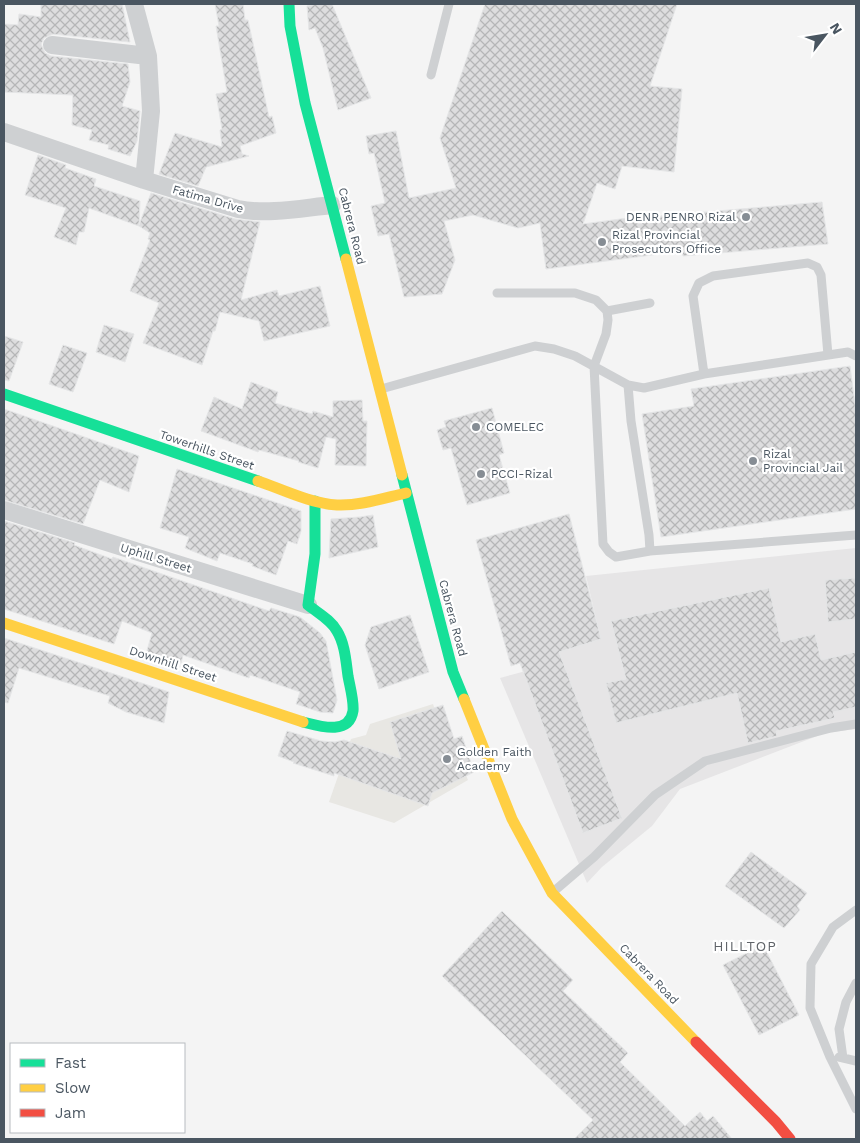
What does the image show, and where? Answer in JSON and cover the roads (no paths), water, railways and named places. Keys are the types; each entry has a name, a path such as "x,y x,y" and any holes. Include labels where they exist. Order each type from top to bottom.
{"main road":[{"name":"Cabrera Road","path":"289,4 290,26 305,103 453,672 512,819 552,893 671,1017 776,1122 790,1139"},
{"name":"Towerhills Street","path":"4,394 315,501 336,505 359,503 406,493"},
{"path":"308,605 314,554 315,501"},
{"name":"Downhill Street","path":"4,623 317,726 334,729 352,717 353,710 343,646 338,631 326,618 308,605"}],"street":[{"path":"134,4 148,56 151,111 144,180"},
{"path":"52,45 148,56"},
{"name":"Fatima Drive","path":"4,132 144,180 246,211 274,211 332,205"},
{"name":"Uphill Street","path":"4,510 308,605"}],"lane":[{"path":"431,75 448,4"},
{"path":"704,374 692,296 699,283 713,276 808,263 816,267 821,275 828,355"},
{"path":"497,293 575,293 596,300 607,311 606,334 594,366 604,544 609,552 616,557 650,551 856,535"},
{"path":"607,311 650,303"},
{"path":"379,390 535,346 554,349 575,356 628,385 644,388 704,374 828,355 848,352 856,356"},
{"path":"628,385 631,421 650,551"},
{"path":"552,893 594,856 655,795 705,762 831,728 856,724"},
{"path":"856,910 834,927 811,964 810,1008 830,1057 856,1110"},
{"path":"843,1058 839,1029 846,1002 856,983"},
{"path":"830,1057 856,1061"}],"place":[{"name":"DENR PENRO Rizal","path":"746,217"},
{"name":"Rizal Provincial Prosecutors Office","path":"602,242"},
{"name":"COMELEC","path":"476,427"},
{"name":"Rizal Provincial Jail","path":"753,461"},
{"name":"PCCI-Rizal","path":"481,474"},
{"name":"Golden Faith Academy","path":"447,759"}],"district":[{"name":"HILLTOP","path":"745,946"}]}
